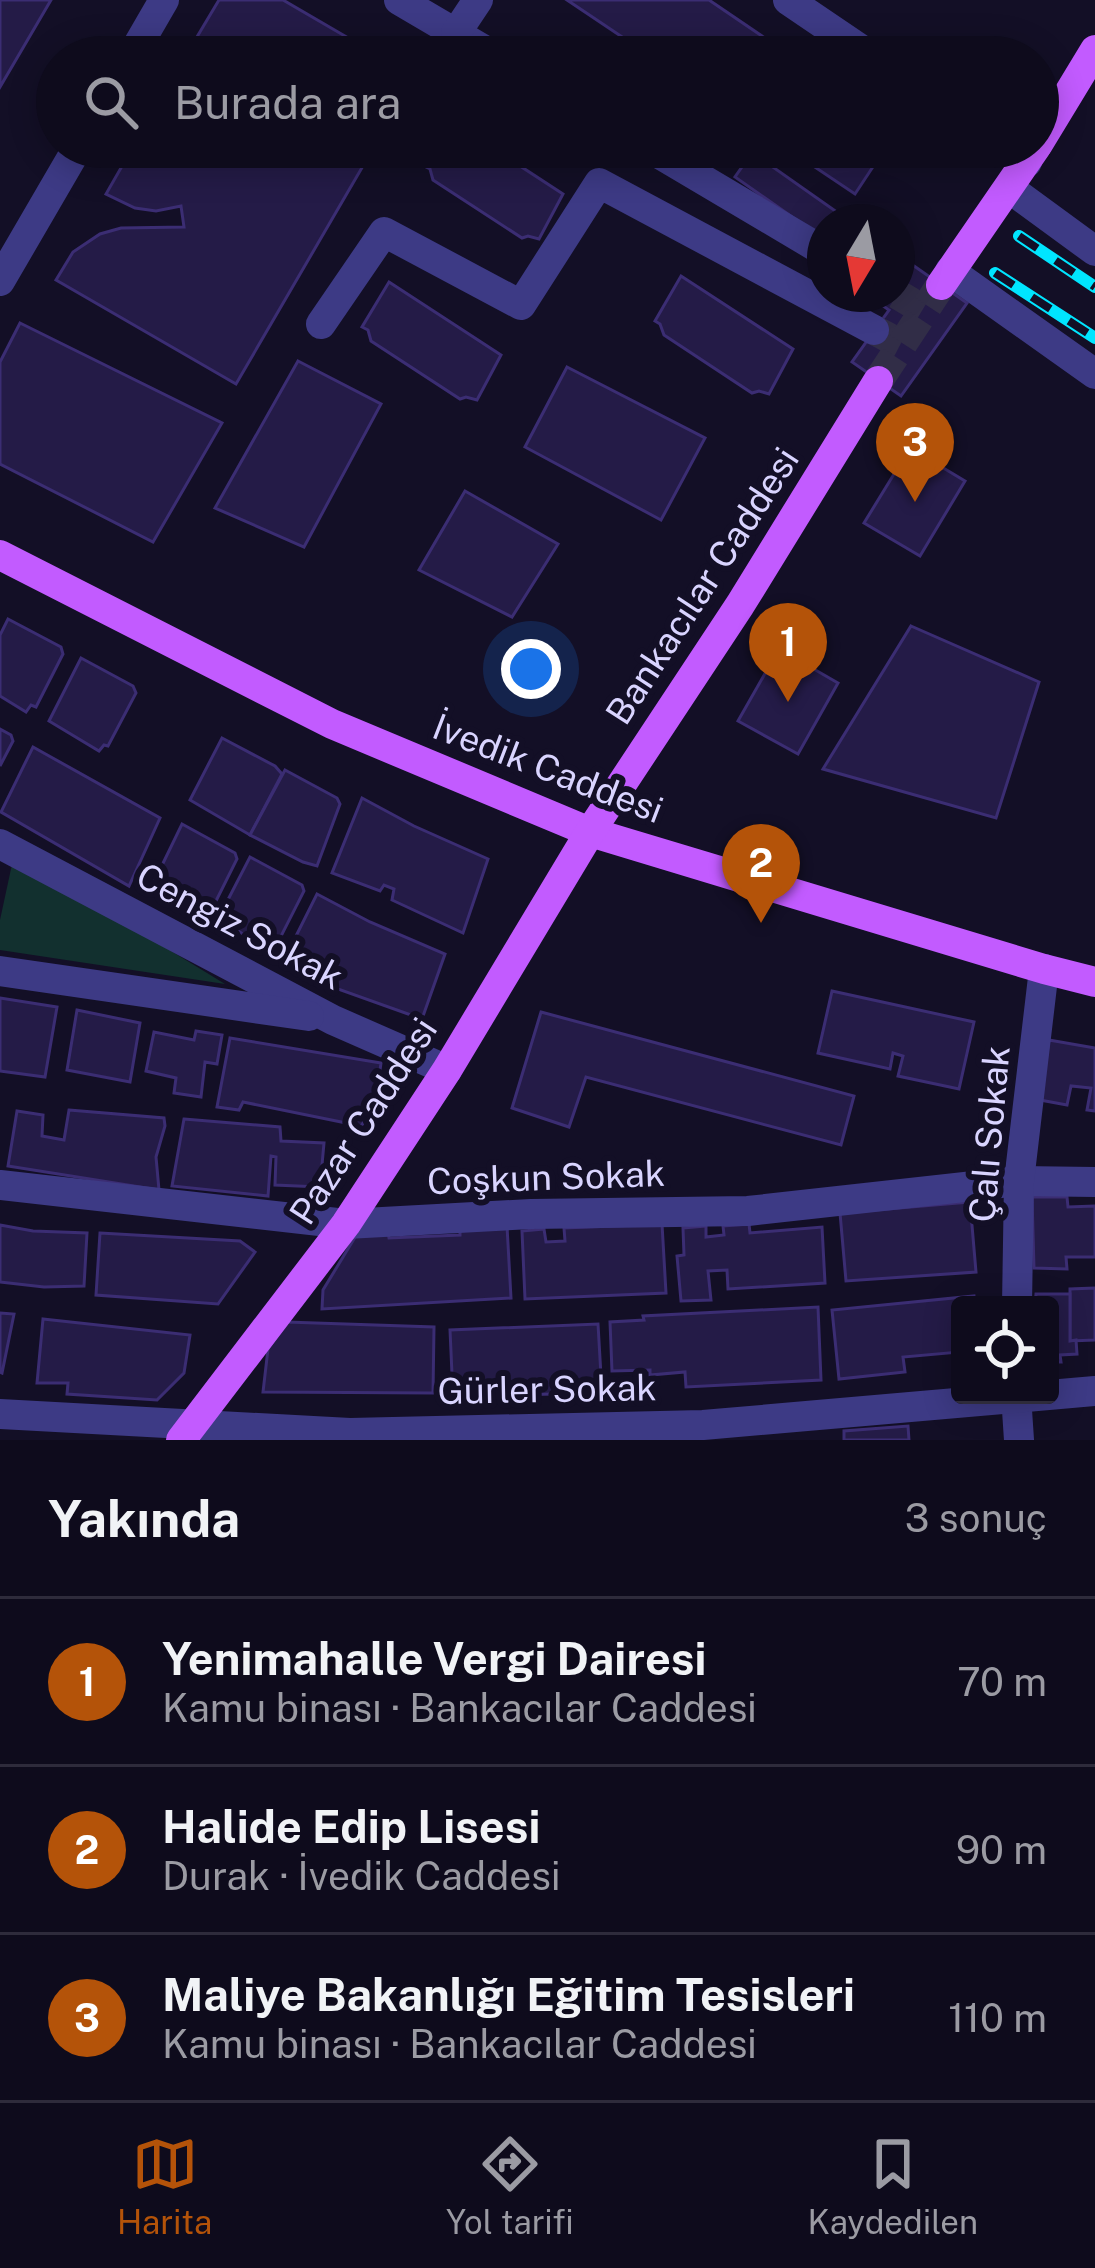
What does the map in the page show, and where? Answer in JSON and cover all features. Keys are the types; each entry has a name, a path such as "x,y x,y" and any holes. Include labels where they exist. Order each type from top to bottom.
{"main road":[{"path":"1059,104 1095,50"},
{"path":"946,278 1017,168"},
{"name":"Bankacılar Caddesi","path":"590,832 740,605 878,381"},
{"name":"İvedik Caddesi","path":"0,555 332,724 590,832 1095,982"},
{"name":"Pazar Caddesi","path":"187,1433 346,1224 447,1070 590,832"}],"street":[{"path":"143,36 164,0"},
{"path":"399,0 459,36"},
{"path":"456,34 478,0"},
{"path":"788,0 841,36"},
{"path":"0,281 66,168"},
{"path":"683,168 807,241"},
{"path":"1031,168 1095,251"},
{"path":"321,323 384,232 521,305 599,183 874,330"},
{"path":"946,278 1095,374"},
{"name":"Cengiz Sokak","path":"0,844 333,1020 447,1070"},
{"name":"Çalı Sokak","path":"1018,1296 1019,1181 1044,969"},
{"path":"0,971 333,1020"},
{"name":"Coşkun Sokak","path":"0,1185 346,1224 531,1214 748,1211 1019,1181 1095,1182"},
{"name":"Gürler Sokak","path":"1059,1394 1095,1391"},
{"name":"Gürler Sokak","path":"0,1414 187,1433 350,1432 703,1425 951,1403"},
{"path":"1016,1404 1019,1440"}],"green space":[{"path":"14,855 225,984 0,950 0,920"}],"building":[{"path":"0,0 51,0 0,87"},
{"path":"219,0 283,0 345,36 198,36"},
{"path":"567,0 709,0 762,36 621,36"},
{"path":"121,168 362,168 236,384 56,280 73,252 100,234 121,228 184,227 181,206 156,211 135,208 106,194"},
{"path":"523,168 563,194 539,239 522,238 433,180 430,169"},
{"path":"741,168 774,168 825,204 807,204 807,227 735,177"},
{"path":"816,168 872,168 855,194"},
{"path":"915,267 967,303 901,396 852,362 888,312 915,312"},
{"path":"681,276 793,349 769,394 752,393 664,335 655,321"},
{"path":"389,282 501,355 477,400 460,399 371,341 362,327"},
{"path":"20,323 222,423 153,542 0,464 0,362"},
{"path":"298,361 381,404 304,547 215,508"},
{"path":"567,367 705,438 661,520 525,447"},
{"path":"910,448 965,481 920,556 864,523"},
{"path":"465,491 558,544 512,617 419,570"},
{"path":"8,619 61,647 63,654 36,707 31,705 26,712 0,696 0,635"},
{"path":"911,626 1039,682 996,818 823,769"},
{"path":"779,649 838,683 798,754 738,721"},
{"path":"81,658 133,686 136,693 108,746 99,751 49,721"},
{"path":"0,729 13,741 0,766"},
{"path":"222,738 282,774 250,835 190,800"},
{"path":"33,747 160,818 129,886 1,812"},
{"path":"285,770 340,804 317,866 250,835"},
{"path":"362,798 488,859 463,933 392,900 394,889 384,885 380,891 332,873"},
{"path":"182,824 235,853 237,859 210,913 205,911 201,918 151,888"},
{"path":"250,857 302,885 304,891 273,952 218,919"},
{"path":"317,894 445,954 422,1019 335,988 285,958"},
{"path":"832,991 974,1022 959,1089 898,1076 903,1056 893,1053 890,1069 818,1053"},
{"path":"0,998 57,1007 45,1077 0,1071"},
{"path":"77,1010 140,1023 130,1082 67,1070"},
{"path":"541,1012 854,1096 841,1145 586,1077 569,1127 512,1108"},
{"path":"196,1031 222,1035 217,1064 205,1062 201,1097 174,1093 176,1078 146,1071 154,1032 194,1040"},
{"path":"230,1038 381,1063 375,1107 361,1126 243,1102 239,1110 217,1107"},
{"path":"1049,1040 1095,1048 1095,1111 1087,1110 1091,1088 1071,1086 1067,1105 1040,1100"},
{"path":"69,1110 164,1118 156,1157 159,1190 8,1166 17,1111 43,1115 42,1136 64,1140"},
{"path":"184,1119 280,1127 281,1141 324,1143 320,1187 275,1185 276,1157 271,1156 268,1196 172,1186"},
{"path":"1032,1197 1067,1197 1068,1207 1095,1206 1095,1257 1066,1257 1067,1269 1034,1268"},
{"path":"970,1202 976,1272 846,1281 840,1213"},
{"path":"662,1224 666,1293 525,1299 522,1231 544,1229 546,1242 565,1241 564,1228"},
{"path":"749,1224 750,1233 822,1227 825,1283 728,1289 727,1270 708,1271 711,1300 681,1301 677,1256 684,1255 683,1228 706,1226 706,1237 724,1235 723,1226"},
{"path":"0,1225 87,1233 84,1286 0,1282"},
{"path":"507,1226 511,1298 322,1309 323,1290 357,1234 388,1232 389,1238 460,1235 460,1229"},
{"path":"100,1233 240,1241 255,1252 218,1304 96,1295"},
{"path":"1095,1288 1095,1340 1070,1341 1070,1289"},
{"path":"1070,1294 1070,1341 1076,1340 1077,1354 1060,1355 1059,1362 1059,1296 1036,1296"},
{"path":"951,1298 951,1353 903,1357 905,1372 839,1379 832,1310"},
{"path":"818,1307 821,1380 686,1387 685,1372 612,1371 610,1322 644,1320 643,1316"},
{"path":"0,1313 14,1314 2,1373 0,1372"},
{"path":"43,1319 190,1335 184,1373 157,1400 67,1394 68,1383 37,1383"},
{"path":"286,1322 434,1327 433,1393 263,1392 268,1349"},
{"path":"598,1324 602,1393 453,1396 450,1330"},
{"path":"908,1426 909,1440 844,1440 844,1431"}],"tunnel":[{"path":"878,381 941,285"},
{"path":"915,305 924,310"},
{"path":"874,330 901,344"}],"railway":[{"path":"1019,236 1095,287"},
{"path":"995,273 1095,338"}],"place":[{"name":"Maliye Bakanlığı Eğitim Tesisleri","path":"915,502"},
{"name":"Yenimahalle Vergi Dairesi","path":"788,702"},
{"name":"Halide Edip Lisesi","path":"761,923"}]}
